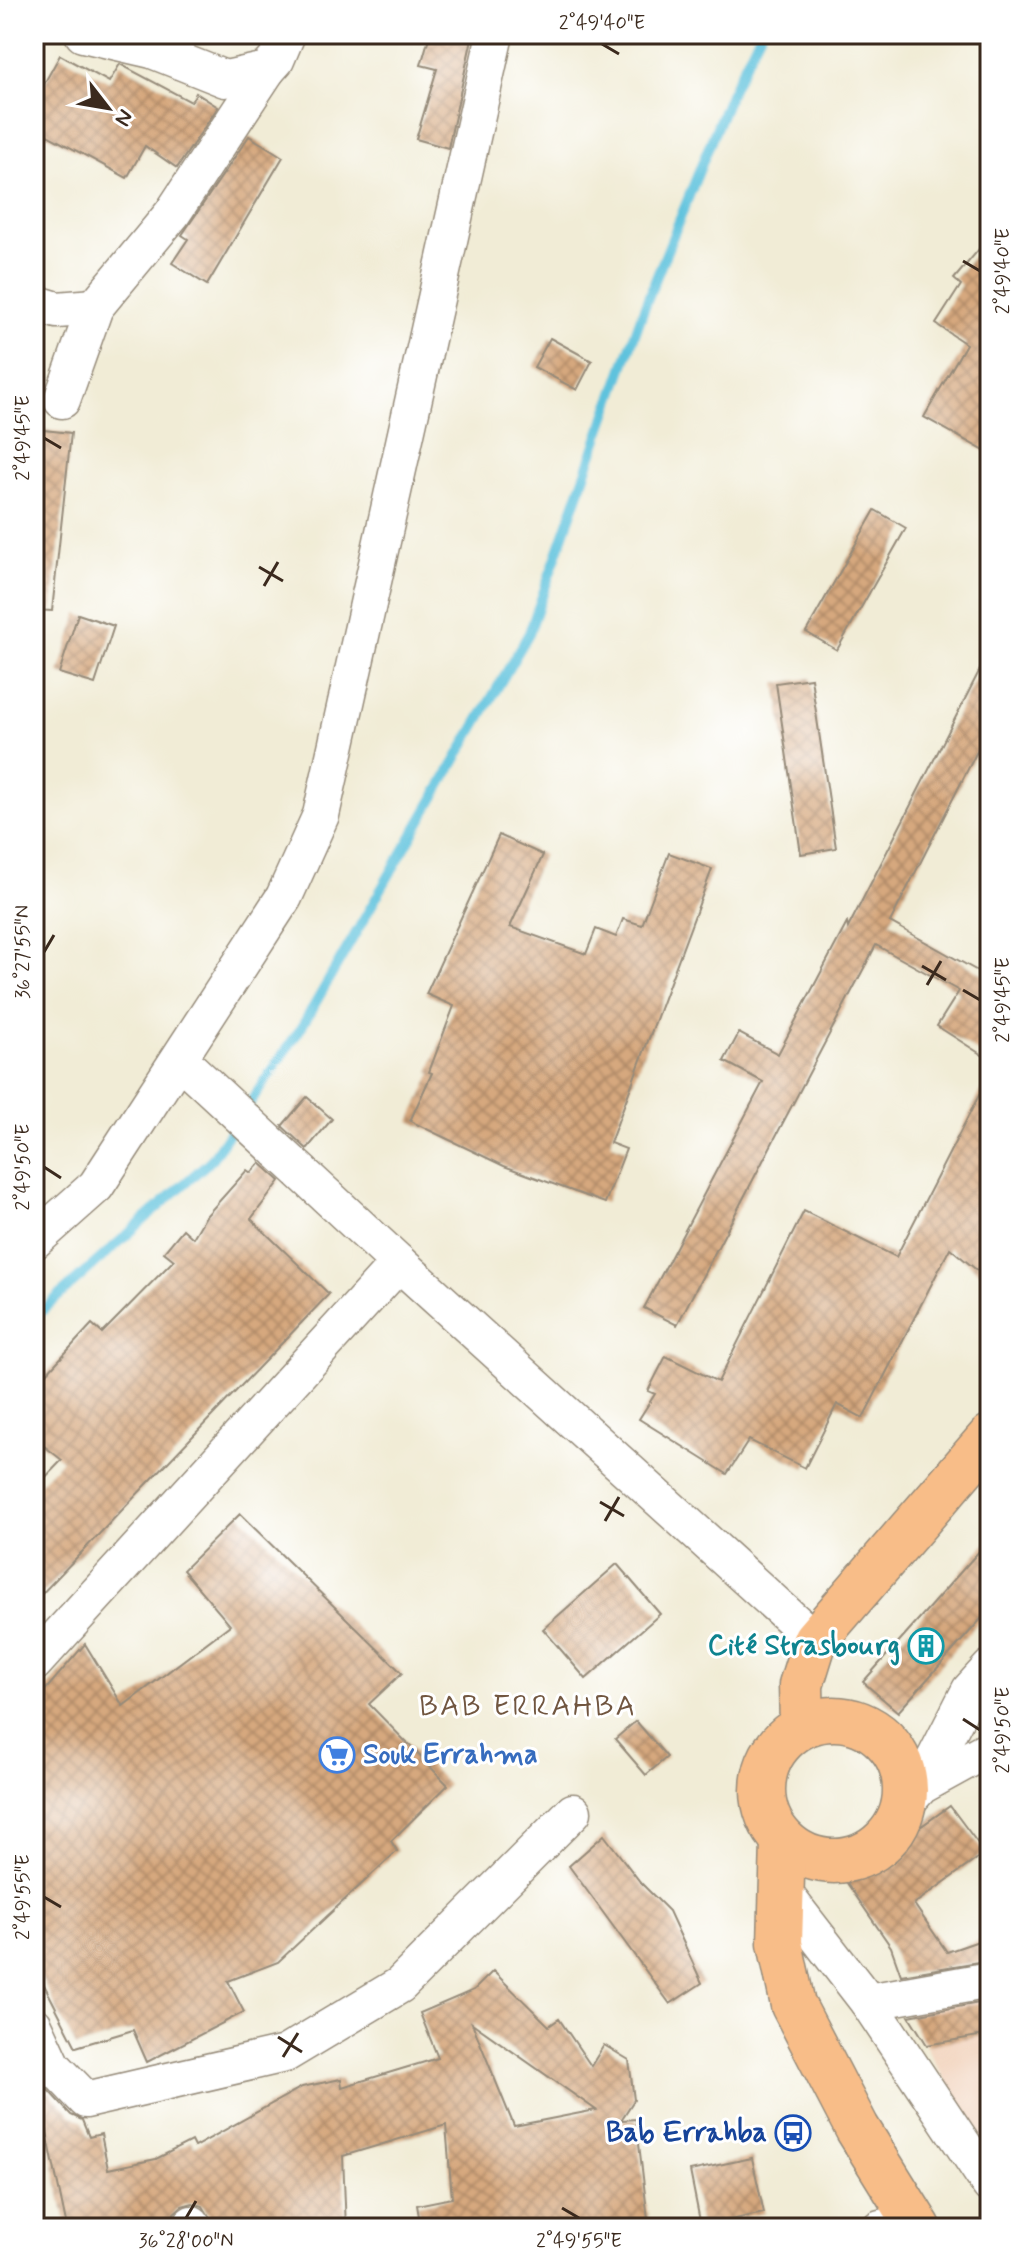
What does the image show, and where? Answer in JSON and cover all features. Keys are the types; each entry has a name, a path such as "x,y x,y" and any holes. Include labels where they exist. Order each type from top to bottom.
{"main road":[{"path":"802,1726 801,1685 815,1640 990,1437"},
{"path":"833,1718 864,1725 890,1744 913,1796 887,1839 855,1860 816,1861 783,1842 770,1824 763,1802 763,1779 770,1757 783,1739 802,1726 833,1718"},
{"path":"783,1842 779,1887 780,1943 793,2005 905,2226"}],"street":[{"path":"83,34 152,50 225,79 267,70"},
{"path":"62,400 95,307 172,214 276,60 287,34"},
{"path":"34,1241 96,1186 284,897 321,815 495,34"},
{"path":"34,303 57,310 95,307"},
{"path":"180,1060 815,1640"},
{"path":"34,1663 399,1263"},
{"path":"913,1796 970,1690 990,1668"},
{"path":"913,1796 990,1748"},
{"path":"34,2025 53,2066 86,2100 285,2054 400,1985 573,1812"},
{"path":"779,1887 868,2002 989,2180"},
{"path":"868,2002 990,1980"}],"shaded area":[{"path":"990,1994 990,2160 905,2009"}],"building":[{"path":"430,34 473,34 448,148 416,139 437,69 421,65"},
{"path":"60,55 109,82 120,64 191,102 196,93 218,107 177,168 145,146 127,178 34,128 34,102"},
{"path":"249,136 283,157 207,285 172,263 188,239 182,235"},
{"path":"990,236 990,454 924,417 966,344 936,324 961,285 954,279"},
{"path":"550,338 592,361 577,390 534,367"},
{"path":"34,429 71,433 52,611 34,610"},
{"path":"875,510 906,528 837,650 806,632"},
{"path":"78,614 114,626 95,684 59,673"},
{"path":"990,650 990,726 890,922 990,978 990,1060 937,1026 959,991 876,945 677,1325 644,1308 763,1082 724,1061 739,1033 778,1054 847,923 848,928"},
{"path":"811,678 836,848 801,854 776,683"},
{"path":"499,835 543,855 510,927 586,954 596,929 616,937 623,919 642,925 669,853 712,869 610,1143 626,1149 605,1203 504,1166 410,1121 432,1073 429,1072 454,1006 426,994"},
{"path":"990,1074 990,1281 950,1248 863,1418 837,1404 805,1468 749,1440 727,1474 639,1419 655,1394 648,1391 666,1356 718,1382 804,1211 896,1257"},
{"path":"307,1097 332,1119 307,1149 282,1126"},
{"path":"260,1163 280,1181 251,1219 329,1294 34,1602 34,1489 62,1460 34,1438 34,1387 92,1324 102,1333 174,1260 164,1252 183,1229 193,1238 206,1216 247,1170 251,1173"},
{"path":"240,1514 402,1673 369,1704 448,1785 391,1841 397,1851 278,1962 228,1981 244,2012 147,2062 133,2030 76,2047 34,1965 34,1703 85,1644 123,1706 230,1625 183,1570"},
{"name":"Cité Strasbourg","path":"990,1539 990,1609 898,1712 863,1682"},
{"path":"617,1564 660,1614 586,1679 543,1629"},
{"path":"636,1721 667,1757 646,1775 615,1739"},
{"path":"950,1806 985,1853 914,1904 947,1952 990,1937 990,1960 901,1975 891,1947 845,1880"},
{"path":"604,1835 641,1883 669,1911 702,1983 670,2004 569,1866"},
{"path":"493,1971 549,2026 559,2019 591,2066 604,2045 629,2060 634,2100 621,2120 636,2119 649,2228 421,2228 417,2205 452,2198 446,2125 343,2156 346,2228 241,2228 240,2219 213,2223 203,2206 193,2203 182,2206 174,2213 171,2228 67,2228 35,2076 71,2115 82,2120 89,2137 101,2134 108,2169 156,2159 191,2141 194,2147 302,2087 341,2079 342,2087 438,2058 420,2013 474,1990","holes":["472,2023 596,2110 514,2126"]},
{"path":"990,2001 990,2034 927,2045 909,2016"},
{"path":"752,2158 764,2213 701,2226 690,2171"}],"waterway":[{"path":"245,1110 301,1028 529,633 646,303 730,94 760,34"},
{"path":"34,1318 211,1160 236,1123"}],"place":[{"name":"Cité Strasbourg","path":"926,1646"},
{"name":"Souk Errahma","path":"337,1755"},
{"name":"Bab Errahba","path":"793,2133"}],"district":[{"name":"BAB ERRAHBA","path":"528,1706"}]}
